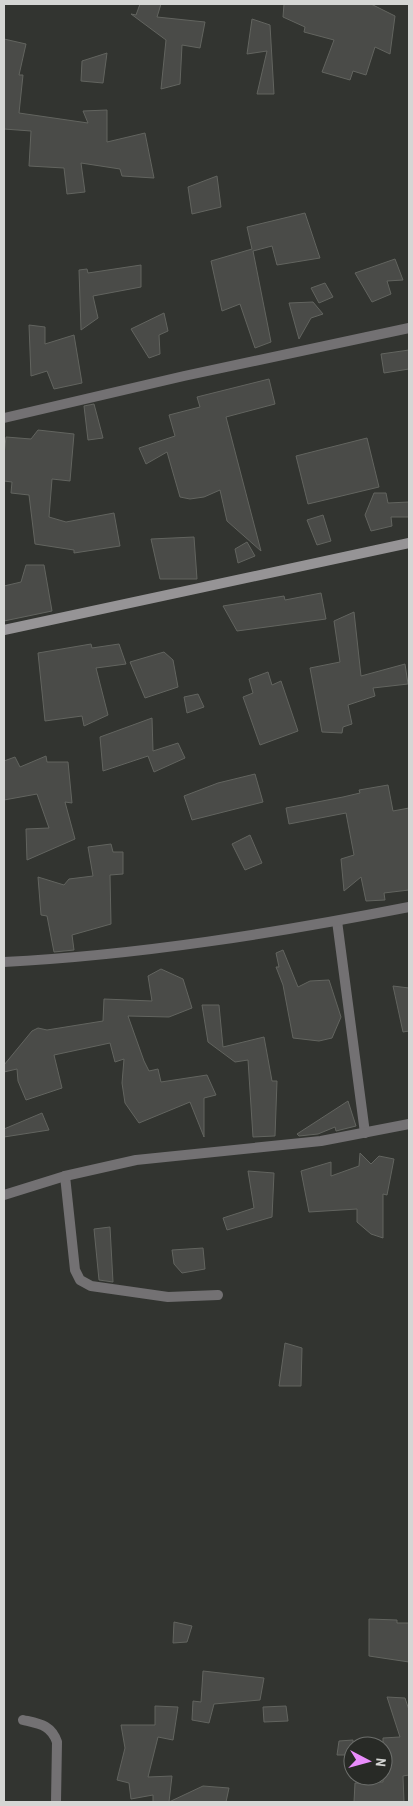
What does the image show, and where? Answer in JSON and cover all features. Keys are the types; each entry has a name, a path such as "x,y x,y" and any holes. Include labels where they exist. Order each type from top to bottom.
{"street":[{"path":"4,418 184,376 409,328"},
{"path":"4,630 409,543"},
{"path":"4,962 75,958 337,921 409,907"},
{"path":"337,921 365,1133"},
{"path":"4,1195 64,1176 136,1160 321,1142 409,1124"},
{"path":"64,1176 75,1270 80,1280 91,1286 168,1297 218,1295"},
{"path":"24,1720 46,1726 54,1734 57,1742 56,1802"}],"building":[{"path":"140,4 161,4 157,17 205,22 200,48 182,45 180,84 161,89 166,40 131,14 136,15"},
{"path":"284,4 371,4 395,16 390,54 375,47 366,75 353,71 350,80 322,72 334,40 304,32 305,27 283,17"},
{"path":"252,19 270,25 274,94 257,94 267,51 247,54"},
{"path":"4,39 26,44 19,75 23,75 19,113 88,123 83,111 107,110 107,142 145,133 154,178 122,176 120,169 81,163 85,192 67,194 64,168 29,166 31,131 4,129"},
{"path":"107,53 103,83 81,81 82,61"},
{"path":"217,176 221,207 192,214 188,187"},
{"path":"305,213 320,258 277,265 272,246 253,251 271,342 255,348 240,304 222,311 211,261 252,249 247,227"},
{"path":"395,259 403,280 387,281 391,294 372,302 355,273"},
{"path":"141,265 141,287 93,296 98,318 81,330 79,270 87,269 88,273"},
{"path":"325,283 333,297 319,303 311,288"},
{"path":"313,302 323,314 311,318 299,339 289,303"},
{"path":"164,313 168,331 159,335 160,354 149,358 131,329"},
{"path":"29,325 45,327 45,344 74,335 82,383 54,389 47,371 31,376"},
{"path":"409,350 409,369 384,373 381,354"},
{"path":"269,379 275,404 226,417 261,551 227,521 220,490 204,497 190,499 180,497 167,452 146,464 139,448 175,436 169,415 200,407 197,397"},
{"path":"94,404 103,438 88,440 84,406"},
{"path":"38,430 74,434 70,481 52,479 49,517 66,522 114,513 120,546 74,553 74,550 35,544 29,495 11,493 12,482 4,481 4,454 6,437 31,439"},
{"path":"367,438 379,487 308,504 296,456"},
{"path":"374,493 386,493 388,503 409,502 409,517 391,517 392,526 371,531 365,515"},
{"path":"323,515 331,541 317,545 307,520"},
{"path":"194,537 197,579 160,579 151,539"},
{"path":"247,542 255,556 238,563 235,549"},
{"path":"26,565 44,565 52,611 4,621 4,586 21,582"},
{"path":"321,593 326,619 237,631 223,606 284,596 285,600"},
{"path":"354,612 361,676 405,664 408,684 373,688 375,696 348,705 352,724 343,727 342,733 322,732 310,668 340,662 334,621"},
{"path":"91,644 92,648 119,644 126,664 96,668 108,715 84,726 82,716 45,721 38,653"},
{"path":"164,652 173,660 178,687 145,698 130,662"},
{"path":"268,672 272,685 281,681 298,731 260,745 243,697 253,693 249,679"},
{"path":"198,694 204,707 187,713 184,697"},
{"path":"152,718 153,751 178,743 185,758 154,772 148,756 103,771 100,737"},
{"path":"46,756 47,762 68,762 72,803 65,802 75,839 27,860 26,829 49,828 37,794 4,800 4,761 15,757 20,767"},
{"path":"255,774 263,802 192,820 184,796 218,783"},
{"path":"388,785 393,811 409,808 409,890 384,893 385,900 366,901 361,877 344,891 341,859 354,855 346,813 289,824 286,808 343,797 360,793 359,790"},
{"path":"250,835 262,863 245,870 232,844"},
{"path":"111,844 113,852 123,852 123,874 110,875 111,924 72,935 74,950 54,952 47,916 41,915 38,877 64,885 69,879 93,876 88,847"},
{"path":"283,950 298,987 310,981 329,980 341,1017 332,1038 319,1041 293,1038 283,985 276,967 279,967 276,953"},
{"path":"161,969 183,979 192,1008 169,1017 128,1016 149,1071 158,1069 161,1082 207,1075 216,1095 204,1098 204,1137 190,1102 139,1123 125,1103 122,1083 124,1059 115,1062 110,1043 54,1055 62,1088 26,1100 18,1081 17,1069 4,1072 4,1065 32,1031 38,1028 47,1030 103,1021 104,999 152,1001 148,976"},
{"path":"393,986 409,988 409,1031 403,1032"},
{"path":"202,1005 219,1005 223,1047 264,1037 272,1081 277,1081 275,1136 253,1137 248,1060 235,1062 208,1042"},
{"path":"348,1101 356,1126 336,1131 335,1127 318,1134 299,1136 297,1134"},
{"path":"42,1113 49,1130 4,1137 4,1129"},
{"path":"360,1153 371,1164 379,1156 394,1159 387,1195 383,1194 383,1238 371,1234 357,1222 357,1209 309,1212 301,1171 331,1162 331,1176 359,1166"},
{"path":"248,1171 274,1173 272,1217 227,1230 223,1218 254,1208"},
{"path":"110,1227 113,1282 99,1280 94,1229"},
{"path":"203,1248 205,1269 182,1273 174,1264 172,1250"},
{"path":"285,1343 302,1348 301,1386 279,1386"},
{"path":"369,1619 397,1620 397,1623 409,1623 409,1662 369,1656"},
{"path":"174,1622 192,1626 187,1642 173,1643"},
{"path":"203,1671 264,1678 260,1700 214,1704 209,1723 192,1720 193,1701 201,1702"},
{"path":"387,1697 405,1698 409,1710 409,1775 403,1776 404,1802 354,1802 355,1786 393,1786 393,1737 400,1737"},
{"path":"155,1706 178,1707 173,1740 158,1737 148,1777 172,1776 169,1802 153,1802 153,1795 131,1799 129,1783 117,1780 125,1748 121,1725 155,1725"},
{"path":"286,1706 288,1721 264,1722 263,1707"},
{"path":"339,1741 343,1741 343,1755 337,1755"},
{"path":"203,1786 229,1788 226,1802 169,1802"}]}
